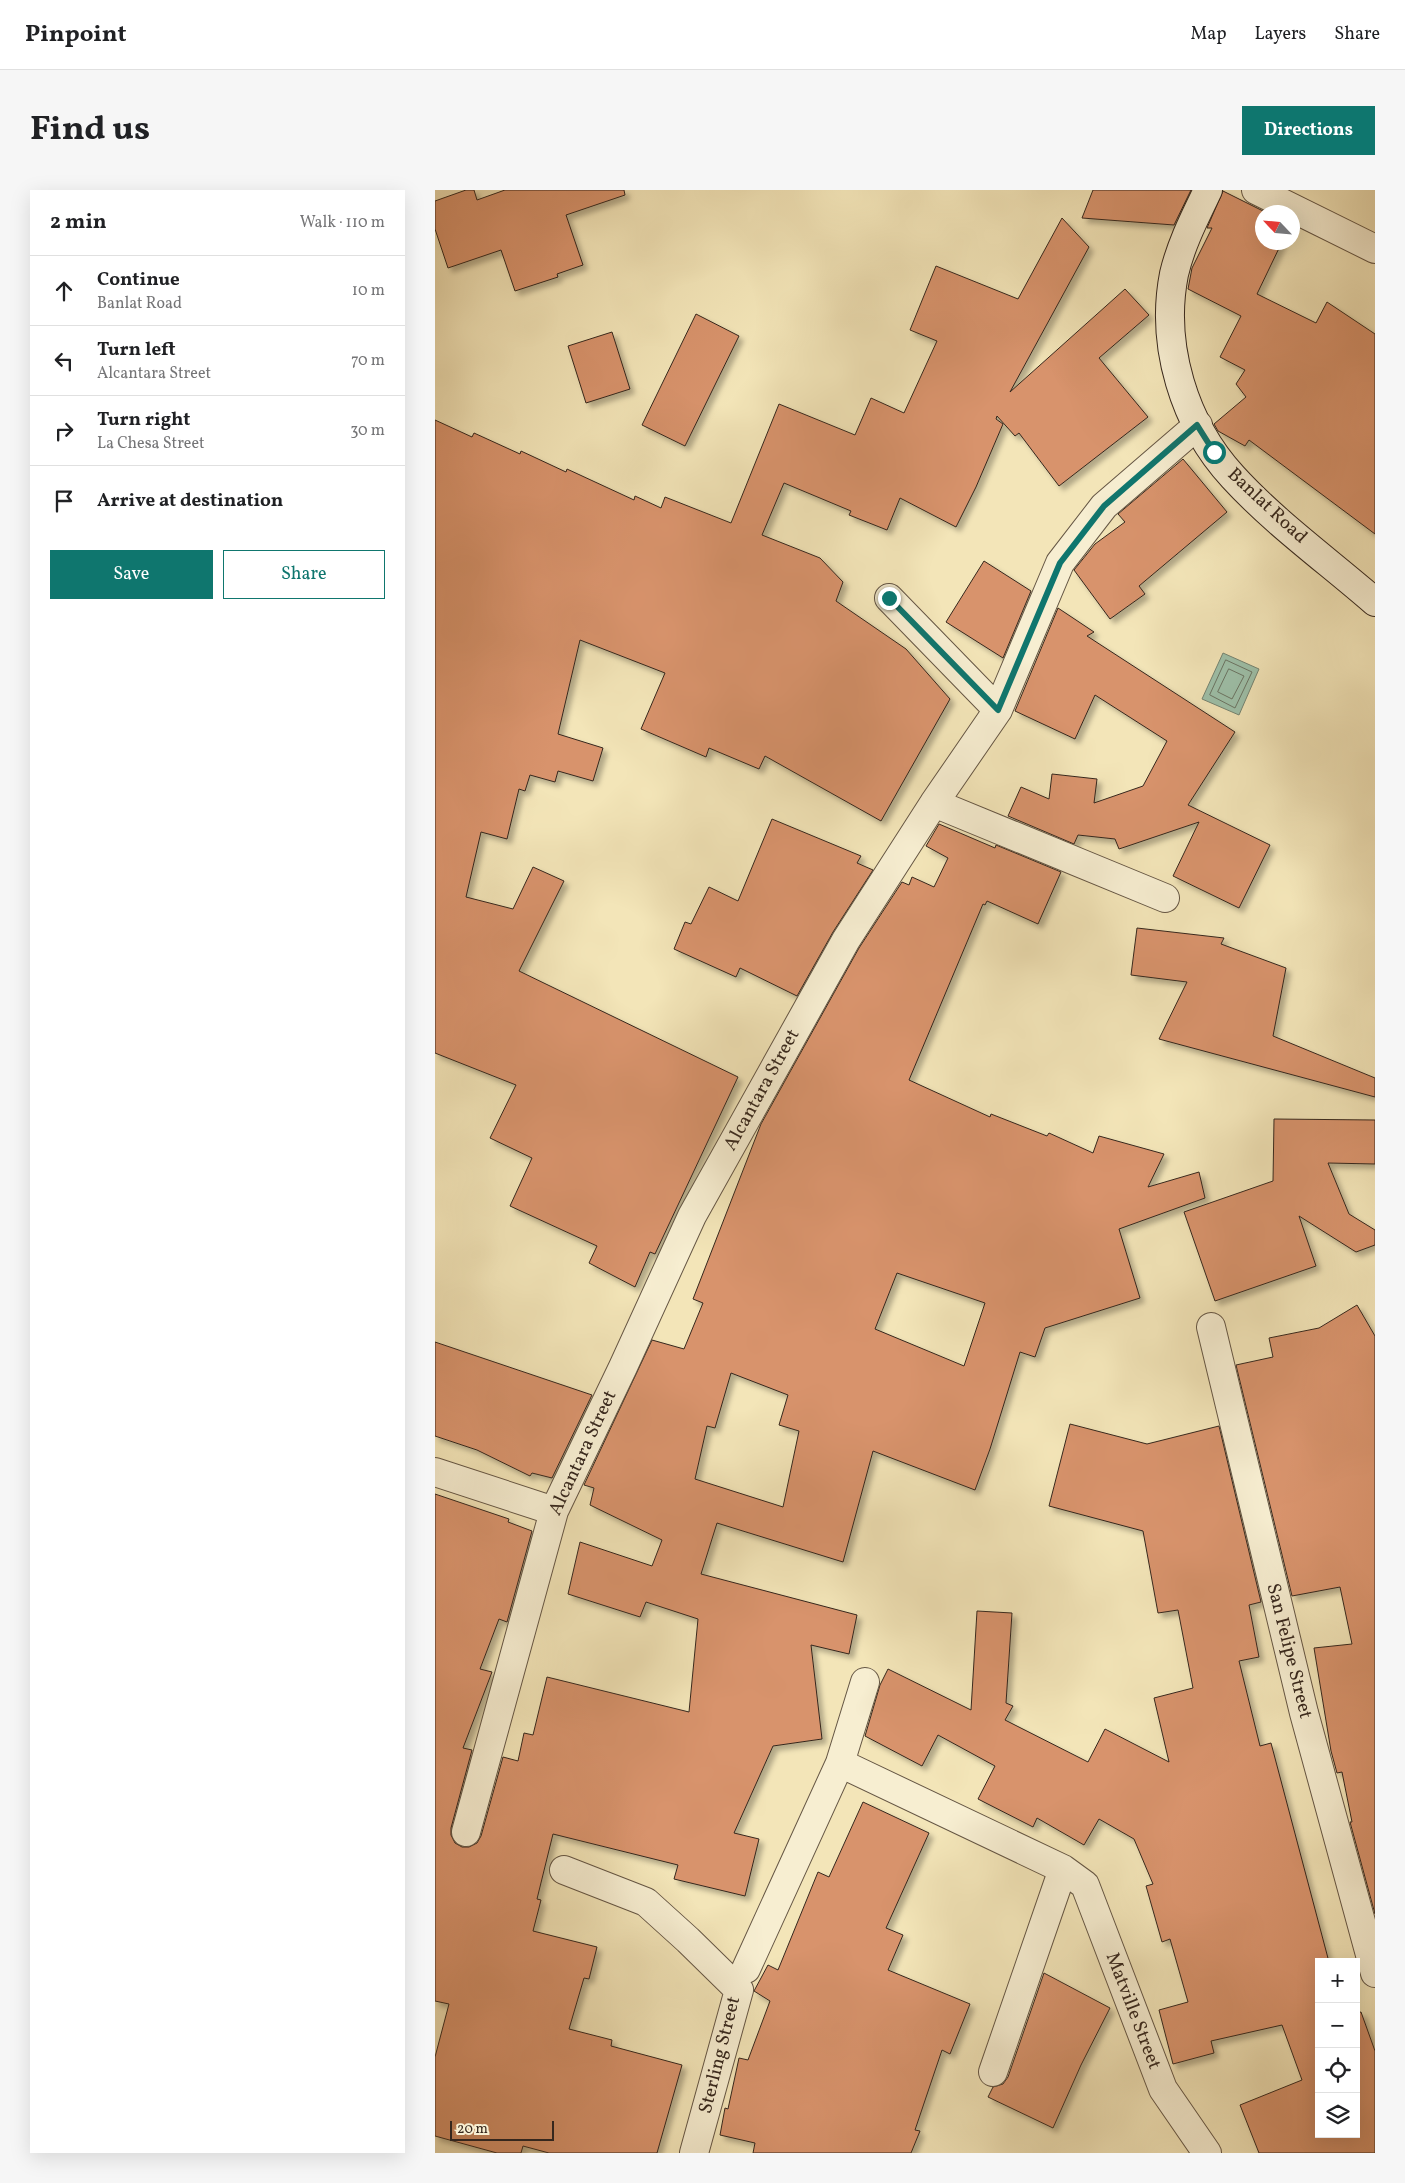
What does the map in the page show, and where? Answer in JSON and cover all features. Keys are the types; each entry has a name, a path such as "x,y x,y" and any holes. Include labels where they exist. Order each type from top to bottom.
{"street":[{"name":"Banlat Road","path":"1208,190 1185,239 1174,274 1169,316 1172,350 1181,390 1197,425 1232,476 1256,500 1375,602"},
{"path":"1256,190 1375,249"},
{"name":"Alcantara Street","path":"466,1832 554,1511 692,1216 846,940 998,710 1060,563 1104,506 1197,425"},
{"path":"889,598 998,710"},
{"path":"935,803 1165,898"},
{"name":"San Felipe Street","path":"1211,1327 1304,1713 1375,1973"},
{"path":"435,1472 554,1511"},
{"path":"746,1969 840,1763 865,1682"},
{"name":"Matville Street","path":"840,1763 1063,1869 1085,1885 1163,2089 1207,2153"},
{"path":"993,2072 1063,1869"},
{"name":"Sterling Street","path":"565,1870 646,1902 739,1990 694,2153"}],"water":[{"path":"1223,653 1259,669 1239,715 1202,699"}],"building":[{"path":"466,190 474,190 477,200 505,190 624,190 625,195 566,215 583,265 557,274 558,277 515,291 501,250 448,268 435,229 435,201"},
{"path":"1093,190 1191,190 1174,225 1082,218"},
{"path":"1223,191 1255,207 1255,250 1278,250 1257,294 1316,323 1327,302 1375,334 1375,534 1249,440 1245,446 1218,431 1214,424 1246,397 1236,384 1245,370 1220,357 1241,316 1188,289 1192,268 1212,228 1207,228"},
{"path":"1062,218 1089,247 1010,392 1125,289 1149,315 1099,358 1148,417 1059,486 1019,433 1015,436 997,416 996,419 1003,424 976,487 956,527 900,498 887,530 849,515 851,511 784,483 762,535 820,558 843,582 836,601 906,649 950,699 881,821 765,756 759,769 709,748 706,757 641,729 665,673 580,640 558,734 603,748 593,781 558,771 555,782 530,775 525,791 519,789 507,839 481,832 466,897 513,909 533,867 564,881 519,971 738,1077 655,1254 650,1252 635,1287 589,1263 597,1246 510,1206 532,1158 490,1138 516,1085 435,1053 435,420 472,437 474,433 520,454 521,451 566,472 567,469 634,500 635,496 661,508 665,497 731,523 779,404 855,435 871,398 904,413 937,341 910,330 936,266 1018,299"},
{"path":"696,314 739,336 685,446 642,425"},
{"path":"612,332 630,389 586,403 568,346"},
{"path":"1183,459 1227,512 1139,586 1145,594 1110,619 1074,570 1095,544 1125,522 1118,514"},
{"path":"984,561 1031,591 1003,658 946,622"},
{"path":"1058,608 1094,632 1087,636 1235,732 1188,805 1270,845 1239,908 1173,876 1199,822 1119,849 1115,839 1078,835 1074,844 1008,816 1021,787 1049,799 1052,774 1097,779 1094,803 1143,786 1167,741 1095,695 1075,739 1015,711"},
{"path":"772,819 861,856 857,863 873,870 833,932 797,996 740,968 736,977 674,949 685,922 691,924 709,887 738,901"},
{"path":"939,824 995,848 996,845 1061,872 1038,924 987,901 985,905 983,904 909,1080 990,1117 991,1114 1047,1136 1049,1133 1093,1153 1099,1136 1164,1154 1148,1187 1199,1172 1205,1198 1119,1229 1140,1298 1045,1328 1035,1357 1020,1352 990,1449 975,1490 873,1451 843,1562 717,1523 701,1574 857,1615 849,1654 811,1645 822,1739 773,1746 734,1833 759,1839 745,1896 674,1879 678,1865 553,1834 537,1899 541,1900 533,1931 597,1947 589,1979 584,1978 569,2029 612,2040 611,2046 682,2065 657,2153 549,2153 523,2146 521,2153 497,2153 435,2136 435,2057 449,2004 435,2001 435,1494 509,1519 508,1522 532,1531 507,1622 499,1619 480,1669 492,1672 463,1748 472,1750 451,1828 451,1835 455,1843 462,1847 469,1847 477,1843 481,1836 503,1757 518,1761 524,1733 533,1735 547,1677 689,1712 698,1619 646,1602 640,1617 568,1594 580,1542 652,1566 662,1540 590,1505 594,1488 584,1485 652,1340 684,1349 703,1303 693,1299 761,1124 859,948 902,882 909,885 912,877 934,887 948,858 926,846","holes":["897,1273 985,1303 964,1366 875,1329","731,1373 788,1395 779,1425 799,1431 783,1507 695,1479 707,1426 715,1428"]},
{"path":"1137,928 1224,938 1221,944 1286,968 1273,1036 1375,1078 1375,1097 1159,1039 1187,982 1131,975"},
{"path":"1274,1119 1375,1120 1375,1164 1328,1163 1349,1214 1375,1230 1375,1245 1356,1252 1299,1216 1316,1266 1215,1301 1184,1212 1273,1181"},
{"path":"1357,1305 1375,1336 1375,1914 1350,1822 1352,1822 1342,1772 1337,1773 1331,1751 1314,1648 1352,1644 1340,1587 1292,1596 1236,1365 1273,1357 1269,1338 1319,1328"},
{"path":"435,1342 592,1395 552,1478 532,1473 530,1476 477,1450 435,1436"},
{"path":"1070,1424 1147,1444 1219,1426 1261,1602 1249,1605 1259,1657 1239,1661 1260,1746 1271,1743 1328,1958 1315,1958 1315,2138 1360,2138 1361,2012 1375,2051 1375,2153 1259,2153 1240,2105 1302,2080 1282,2025 1211,2041 1214,2053 1173,2064 1159,2010 1188,2002 1170,1939 1162,1942 1146,1886 1153,1884 1134,1839 1099,1819 1084,1845 1037,1818 1033,1827 978,1799 995,1766 938,1735 922,1766 865,1736 880,1685 888,1669 971,1710 977,1611 1012,1613 1006,1703 1013,1706 1005,1720 1088,1762 1105,1729 1169,1762 1154,1698 1193,1688 1178,1610 1158,1613 1143,1531 1049,1506"},
{"path":"863,1802 929,1833 886,1928 903,1935 888,1970 970,2004 950,2054 942,2050 915,2130 920,2131 911,2153 753,2153 755,2143 720,2135 725,2108 728,2109 739,2058 748,2060 770,2001 754,1991 768,1965 778,1970 818,1872 829,1877"},
{"path":"1044,1973 1110,2008 1081,2065 1053,2128 988,2097 993,2087 1003,2084 1008,2077"}],"route":[{"path":"889,598 998,710 1060,563 1104,506 1197,425 1214,452"}]}
